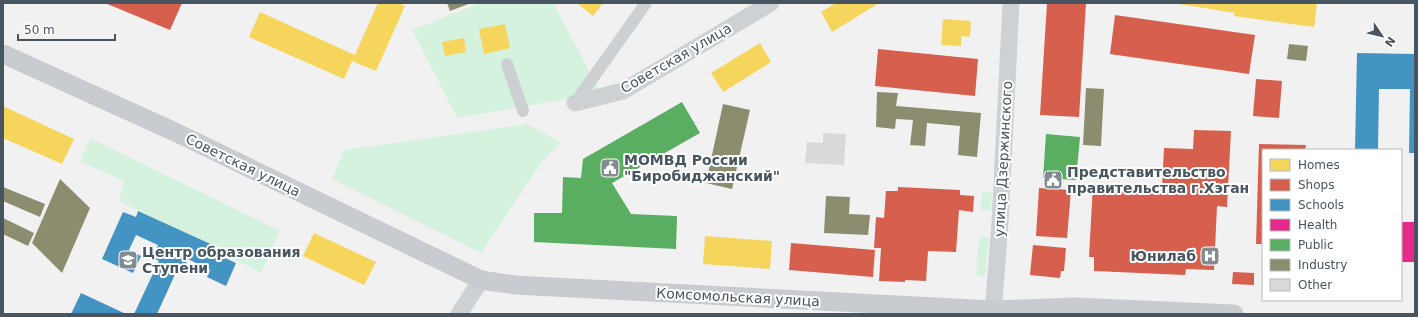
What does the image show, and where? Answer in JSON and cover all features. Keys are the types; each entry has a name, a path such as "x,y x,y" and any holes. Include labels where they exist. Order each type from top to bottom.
{"main road":[{"name":"Советская улица","path":"575,103 623,91 772,3"},
{"name":"улица Дзержинского","path":"993,312 1000,223 1011,3"},
{"name":"Советская улица","path":"3,54 182,136 482,280"},
{"name":"Комсомольская улица","path":"482,280 523,286 993,312 1075,307 1234,314"},
{"path":"459,314 482,280"}],"street":[{"path":"575,103 646,3"},
{"path":"506,64 522,111"}],"green space":[{"path":"481,3 553,3 601,93 457,118 412,30"},
{"path":"527,124 561,142 540,164 481,253 332,179 344,150"},
{"path":"90,138 280,231 261,273 119,201 124,181 80,161"},
{"path":"982,192 990,192 992,195 991,210 981,210"},
{"path":"979,237 989,238 985,276 976,275"}],"building: Homes":[{"path":"378,3 398,3 405,6 376,71 352,61 344,79 249,37 260,12 355,55"},
{"path":"577,3 603,3 593,16"},
{"path":"836,3 879,3 832,32 821,12"},
{"path":"1173,3 1317,3 1314,27 1234,16 1235,13"},
{"path":"943,19 971,21 970,37 961,36 961,46 941,45"},
{"path":"505,24 510,48 484,54 479,29"},
{"path":"464,38 466,52 445,56 442,42"},
{"path":"760,43 771,62 723,92 711,73"},
{"path":"3,106 74,139 62,164 3,138"},
{"path":"314,233 376,262 364,285 303,256"},
{"path":"705,236 772,241 770,269 703,264"}],"building: Shops":[{"path":"105,3 182,3 170,30"},
{"path":"1047,3 1086,3 1079,117 1040,115"},
{"path":"1115,15 1255,35 1249,74 1110,54"},
{"path":"878,49 978,59 975,96 875,86"},
{"path":"1256,79 1282,81 1279,118 1253,116"},
{"path":"1194,130 1231,131 1227,207 1217,206 1214,270 1186,269 1185,275 1094,271 1094,257 1089,257 1093,184 1162,187 1164,148 1193,149"},
{"path":"1259,144 1306,145 1305,149 1262,149 1262,244 1256,244"},
{"path":"898,187 960,190 960,195 974,196 973,212 959,210 956,252 928,251 926,281 879,281 881,248 874,248 876,217 884,218 886,191 898,191"},
{"path":"1039,188 1071,190 1067,238 1036,236"},
{"path":"791,243 875,250 873,277 789,270"},
{"path":"1033,245 1066,248 1064,271 1061,271 1060,278 1030,275"},
{"path":"1233,272 1254,273 1254,285 1232,284"}],"building: Schools":[{"path":"1357,53 1415,54 1415,153 1409,153 1410,89 1379,89 1378,149 1355,149"},
{"path":"138,211 228,252 225,258 236,263 226,286 207,277 210,270 188,259 182,272 177,270 157,314 134,314 159,261 152,258 158,245 136,235 129,250 141,256 133,273 102,259 123,212 136,217"},
{"path":"81,293 126,314 71,314"}],"building: Health":[{"path":"1402,222 1415,222 1415,262 1402,262"}],"building: Public":[{"name":"МОМВД России \"Биробиджанский\"","path":"682,102 700,133 612,183 631,214 677,216 676,249 534,242 534,213 562,213 563,177 581,178 583,159"},
{"path":"1046,134 1080,137 1076,180 1043,178"}],"building: Industry":[{"path":"447,3 471,3 450,11"},
{"path":"1289,44 1308,46 1306,61 1287,59"},
{"path":"1086,88 1104,89 1101,146 1083,145"},
{"path":"877,92 898,93 896,106 981,113 977,157 958,155 960,126 927,123 925,146 910,145 913,120 896,119 895,129 876,127"},
{"path":"723,104 750,110 732,189 706,183"},
{"path":"60,179 90,208 62,273 32,243"},
{"path":"3,187 45,204 40,217 3,201"},
{"path":"826,196 850,197 849,214 870,215 868,235 824,233"},
{"path":"3,218 34,233 28,246 3,234"}],"building: Other":[{"path":"823,133 846,134 844,165 805,163 807,142 823,143"}],"place":[{"name":"МОМВД России \"Биробиджанский\"","path":"610,168"},
{"name":"Представительство правительства г.Хэган","path":"1053,180"},
{"name":"Юнилаб","path":"1210,256"},
{"name":"Центр образования Ступени","path":"128,260"}]}
